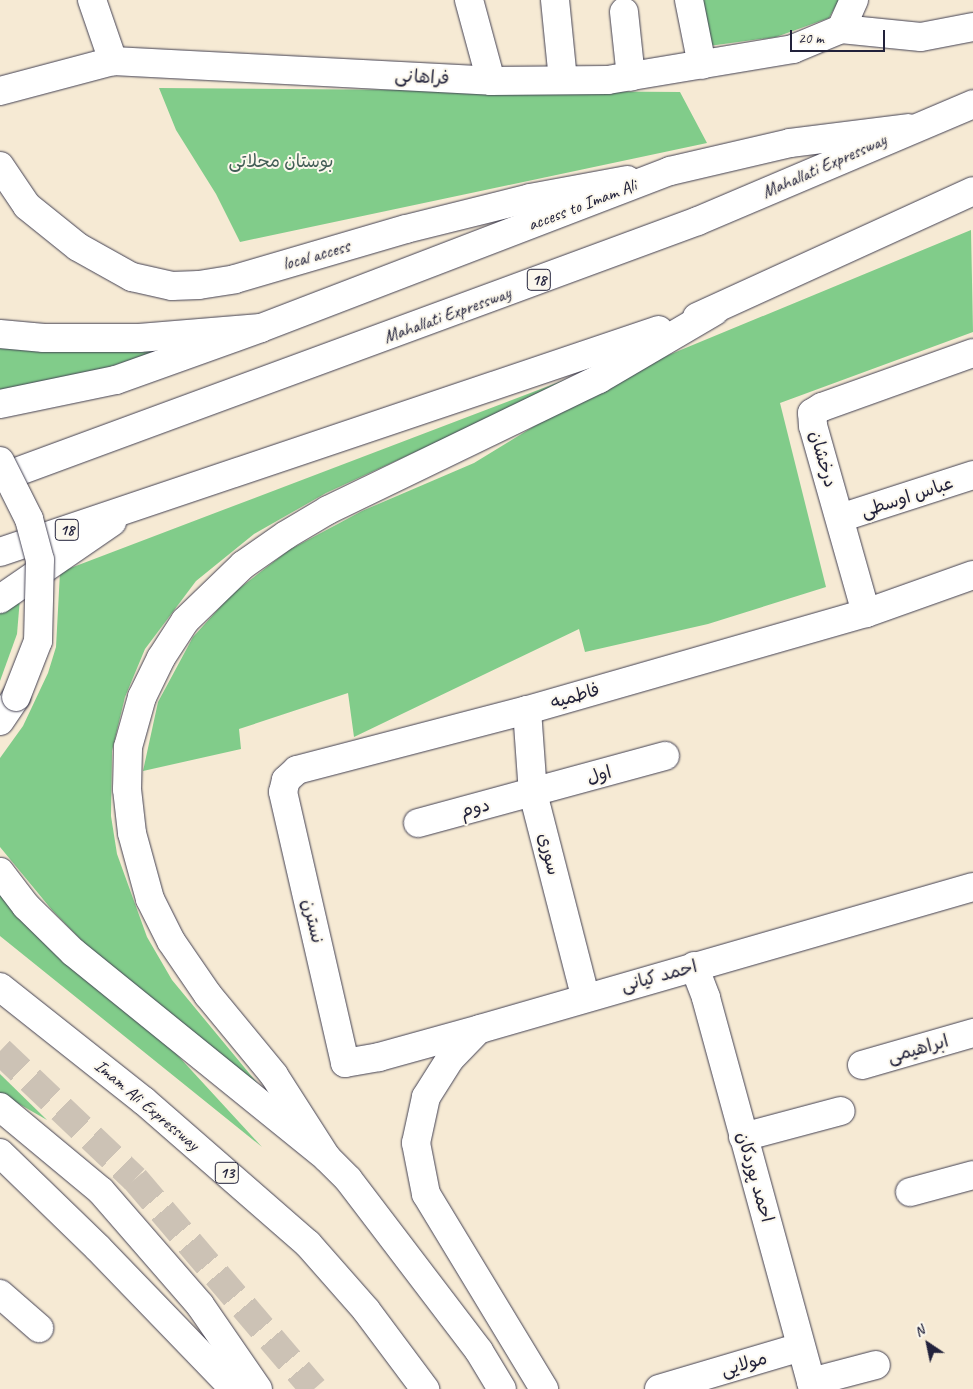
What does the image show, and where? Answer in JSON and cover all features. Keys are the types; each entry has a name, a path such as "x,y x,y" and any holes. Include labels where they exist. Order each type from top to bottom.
{"main road":[{"path":"92,0 113,61"},
{"path":"469,0 491,81"},
{"path":"555,0 563,80"},
{"path":"689,0 702,65"},
{"path":"841,29 854,0"},
{"path":"624,12 631,76"},
{"name":"فراهانی","path":"0,91 113,61 491,81 563,80 631,76 793,49 841,29 921,37 973,27"},
{"name":"Mahallati Expressway","path":"0,478 100,444 698,221 915,127 973,104"},
{"name":"access to Imam Ali","path":"261,328 670,172 790,143 915,127"},
{"name":"local access","path":"0,166 27,206 78,247 132,277 172,286 199,285 235,278 406,229 530,198 670,172"},
{"name":"18","path":"0,552 715,311 973,191"},
{"path":"327,1158 274,1075 208,995 171,941 150,899 134,841 127,789 128,747 142,697 161,658 185,621 243,565 286,535 328,510 599,379 715,311"},
{"path":"0,334 129,339 261,328"},
{"path":"0,404 116,380 261,328"},
{"name":"درخشان","path":"866,613 813,426 812,413 822,407 973,353"},
{"path":"0,461 29,519 40,560 38,642 16,697 0,721"},
{"name":"عباس اوسطی","path":"840,518 973,475"},
{"path":"0,599 134,507"},
{"name":"فاطمیه","path":"286,780 297,770 527,710 866,613 973,575"},
{"name":"سوری","path":"527,710 533,793 585,996"},
{"name":"اول","path":"533,793 665,756"},
{"name":"نسترن","path":"286,780 283,792 345,1063"},
{"name":"دوم","path":"418,823 533,793"},
{"path":"0,872 26,906 73,952 327,1158 348,1179 479,1351 502,1389"},
{"name":"احمد کیانی","path":"345,1063 380,1057 480,1029 585,996 973,887"},
{"name":"احمد پوردکان","path":"694,966 812,1385"},
{"name":"Imam Ali Expressway","path":"0,987 144,1101 308,1244 366,1310 425,1389"},
{"path":"480,1029 450,1059 426,1097 416,1144 426,1194 544,1389"},
{"name":"ابراهیمی","path":"862,1065 973,1033"},
{"path":"0,1107 100,1191 200,1305 258,1389"},
{"path":"743,1137 841,1111"},
{"path":"0,1153 98,1248 234,1389"},
{"path":"910,1192 973,1175"},
{"path":"0,1294 39,1328"},
{"name":"مولایی","path":"659,1389 801,1347"},
{"path":"812,1385 876,1365"}],"green space":[{"path":"701,0 839,0 829,18 776,37 709,46"},
{"name":"بوستان محلاتی","path":"159,88 680,92 707,143 240,242 216,194 176,130"},
{"path":"971,230 973,332 780,403 826,587 708,624 585,652 579,629 354,737 348,693 239,729 241,749 143,771 158,702 193,637 232,594 289,550 362,511 474,463 559,411 642,366"},
{"path":"0,344 177,345 94,372 0,392"},
{"path":"609,363 326,493 254,534 196,581 145,649 125,697 112,751 111,816 117,854 147,937 172,980 263,1090 87,946 52,910 0,847 0,758 23,726 48,673 56,647 60,572"},
{"path":"20,598 17,634 0,681 0,610"},
{"path":"0,893 62,960 170,1047 262,1147 0,936"},
{"path":"0,1074 47,1120 0,1093"}],"tunnel":[{"path":"0,1051 135,1179 314,1389"}]}
